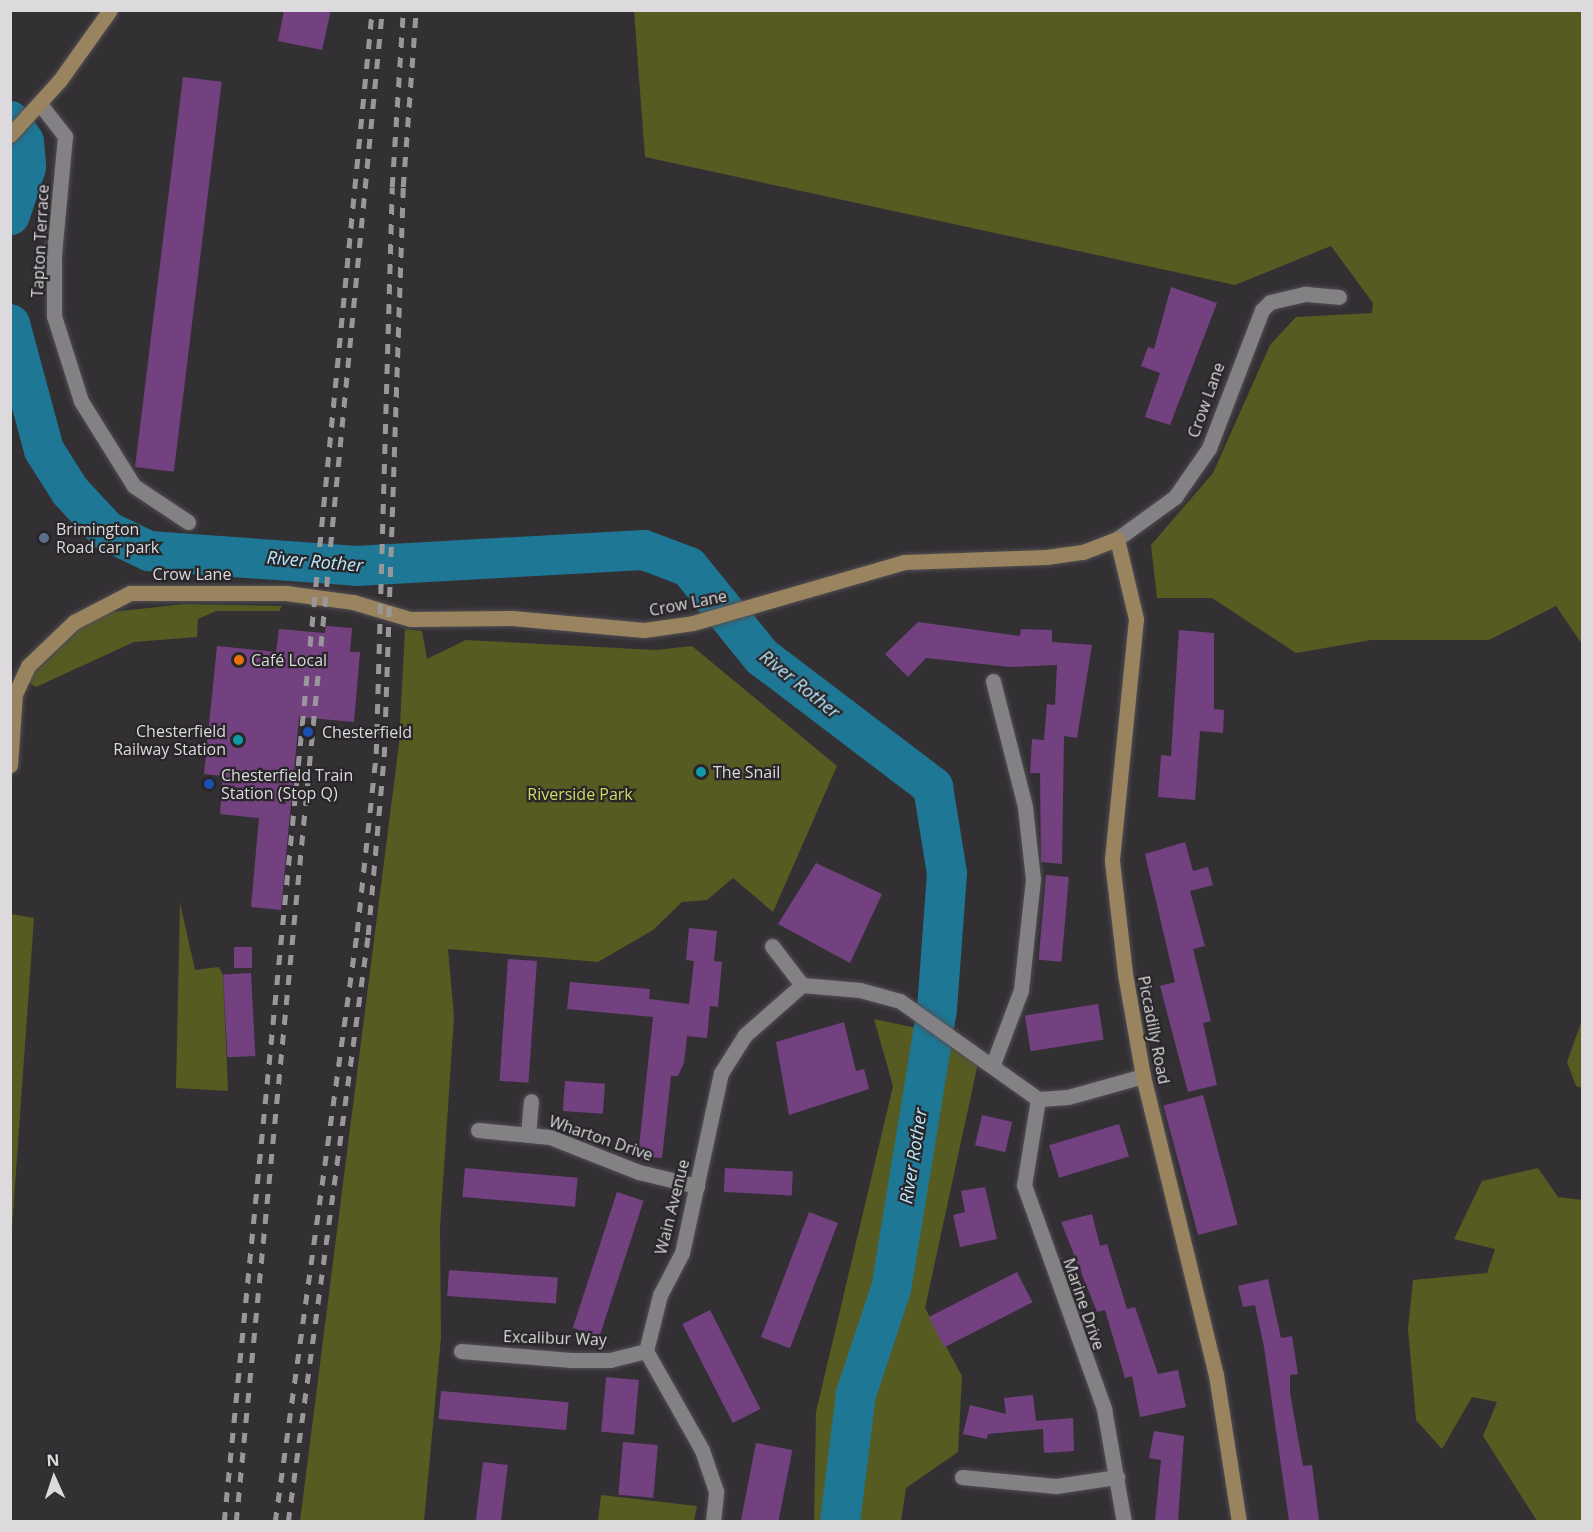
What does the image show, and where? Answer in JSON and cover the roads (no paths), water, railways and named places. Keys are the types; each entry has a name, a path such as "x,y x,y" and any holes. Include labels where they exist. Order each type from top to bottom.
{"street":[{"path":"10,135 40,104 110,10"},
{"name":"Tapton Terrace","path":"40,104 65,136 54,254 54,316 81,401 134,486 188,522"},
{"name":"Crow Lane","path":"10,765 15,694 28,666 74,622 130,593 286,593 353,602 410,619 512,618 644,630 693,623 763,605 904,562 1046,557 1083,552 1117,539 1175,497 1209,448 1262,310 1270,302 1306,294 1339,297"},
{"name":"Piccadilly Road","path":"1117,539 1136,619 1112,861 1143,1076 1216,1375 1239,1521"},
{"path":"993,681 1025,807 1033,879 1021,990 993,1064"},
{"path":"772,946 802,985 860,990 900,1001 964,1043 1038,1099 1068,1097 1143,1076"},
{"name":"Wain Avenue","path":"646,1351 660,1295 682,1253 721,1073 744,1035 802,985"},
{"name":"Marine Drive","path":"1038,1099 1024,1185 1104,1409 1124,1521"},
{"name":"Wharton Drive","path":"528,1135 531,1101"},
{"name":"Wharton Drive","path":"478,1130 550,1137 639,1172 697,1186"},
{"name":"Excalibur Way","path":"462,1351 571,1360 610,1360 646,1351"},
{"path":"646,1351 702,1449 716,1491 713,1521"},
{"path":"962,1477 1056,1486 1117,1478"}],"waterway":[{"name":"River Rother","path":"10,121 24,142 26,167 10,215"},
{"name":"River Rother","path":"10,324 44,450 70,491 107,531 149,551 356,566 644,550 689,567 762,657 933,787 947,873 937,1009 891,1289 856,1394 840,1522"}],"railway":[{"path":"224,1522 372,10"},
{"path":"236,1522 382,10"},
{"path":"275,1522 357,932 376,754 392,187 403,10"},
{"path":"288,1522 368,935 384,757 403,187 416,10"}],"place":[{"name":"Brimington Road car park","path":"44,538"},
{"name":"Café Local","path":"239,660"},
{"name":"Chesterfield","path":"308,732"},
{"name":"Chesterfield Railway Station","path":"238,740"},
{"name":"The Snail","path":"701,772"},
{"name":"Chesterfield Train Station (Stop Q)","path":"209,784"}],"park label":[{"name":"Riverside Park","path":"580,794"}]}
